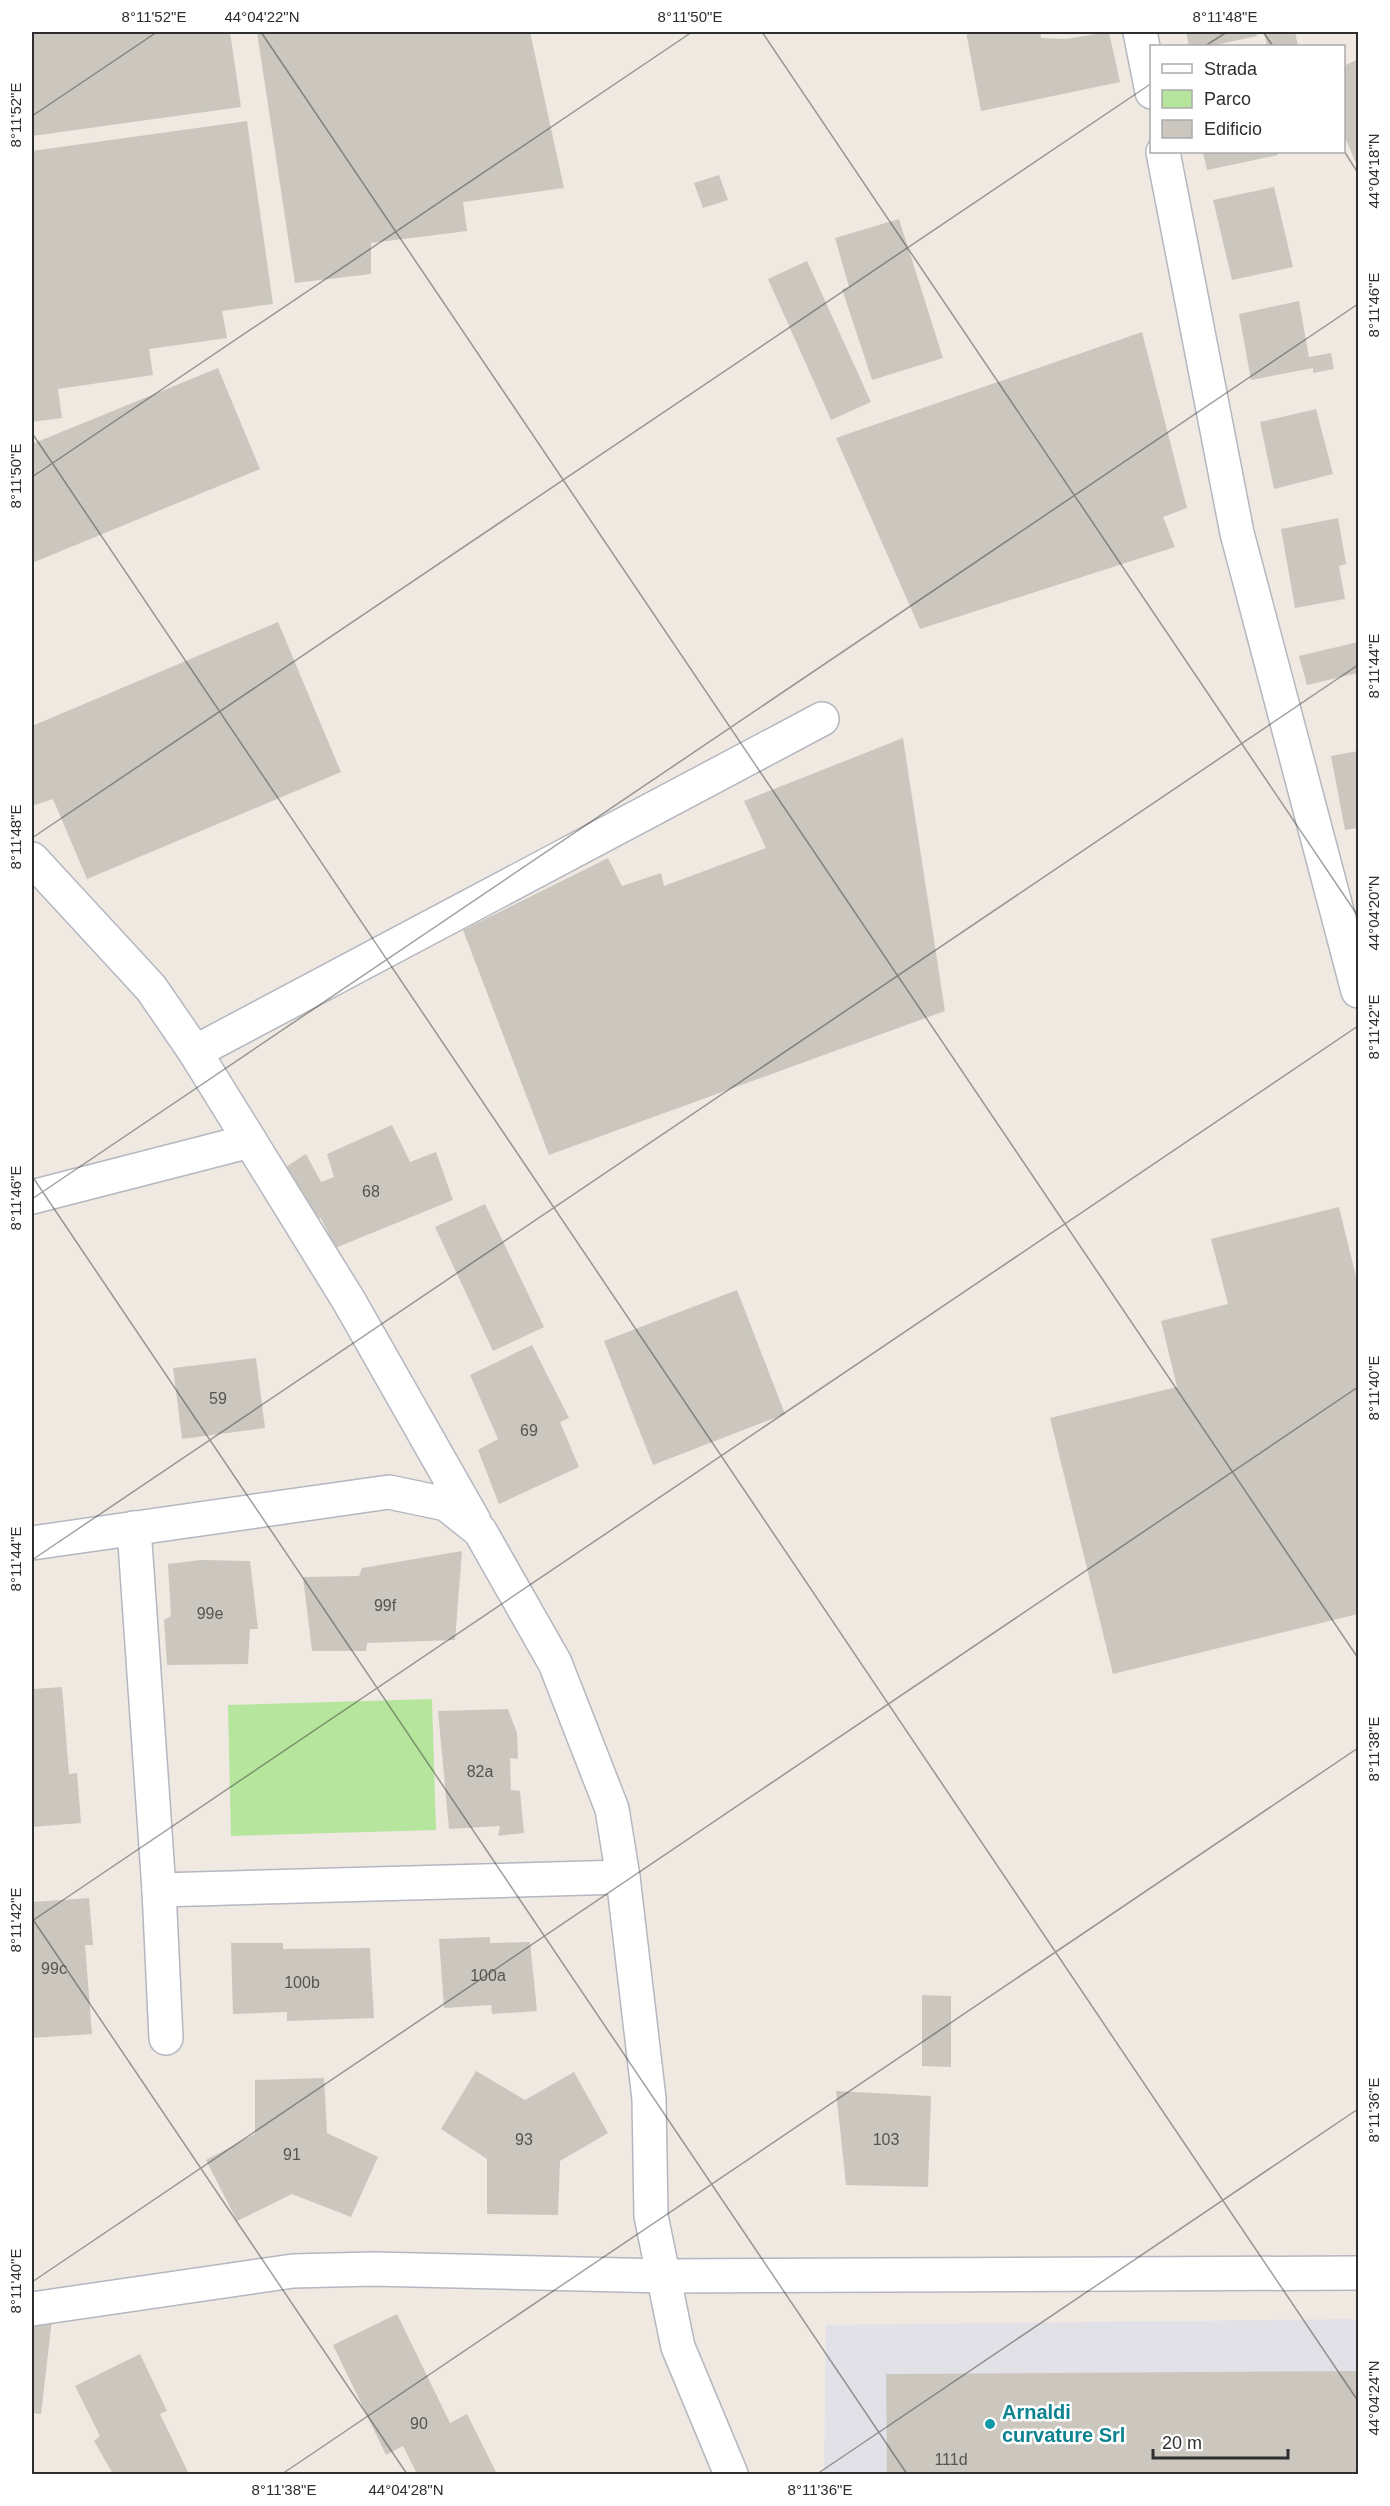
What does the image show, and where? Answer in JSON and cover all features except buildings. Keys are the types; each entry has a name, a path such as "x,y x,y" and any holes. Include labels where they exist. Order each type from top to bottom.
{"street":[{"path":"1140,32 1150,82"},
{"path":"1163,153 1237,534 1359,991"},
{"path":"195,1052 822,719"},
{"path":"32,859 152,988 195,1052 349,1301 555,1663 612,1809 623,1876 649,2099 651,2216 678,2347 731,2475"},
{"path":"32,1197 250,1141"},
{"path":"32,1543 389,1492 446,1504 480,1531"},
{"path":"134,1528 159,1890 165,2038"},
{"path":"159,1890 623,1876"},
{"path":"32,2309 293,2271 373,2269 664,2276 1359,2273"}],"shaded area":[{"path":"1358,2319 1358,2474 824,2474 826,2325"}],"green space":[{"path":"432,1699 436,1830 231,1836 228,1705"}],"place":[{"name":"Arnaldi curvature Srl","path":"990,2424"}]}
